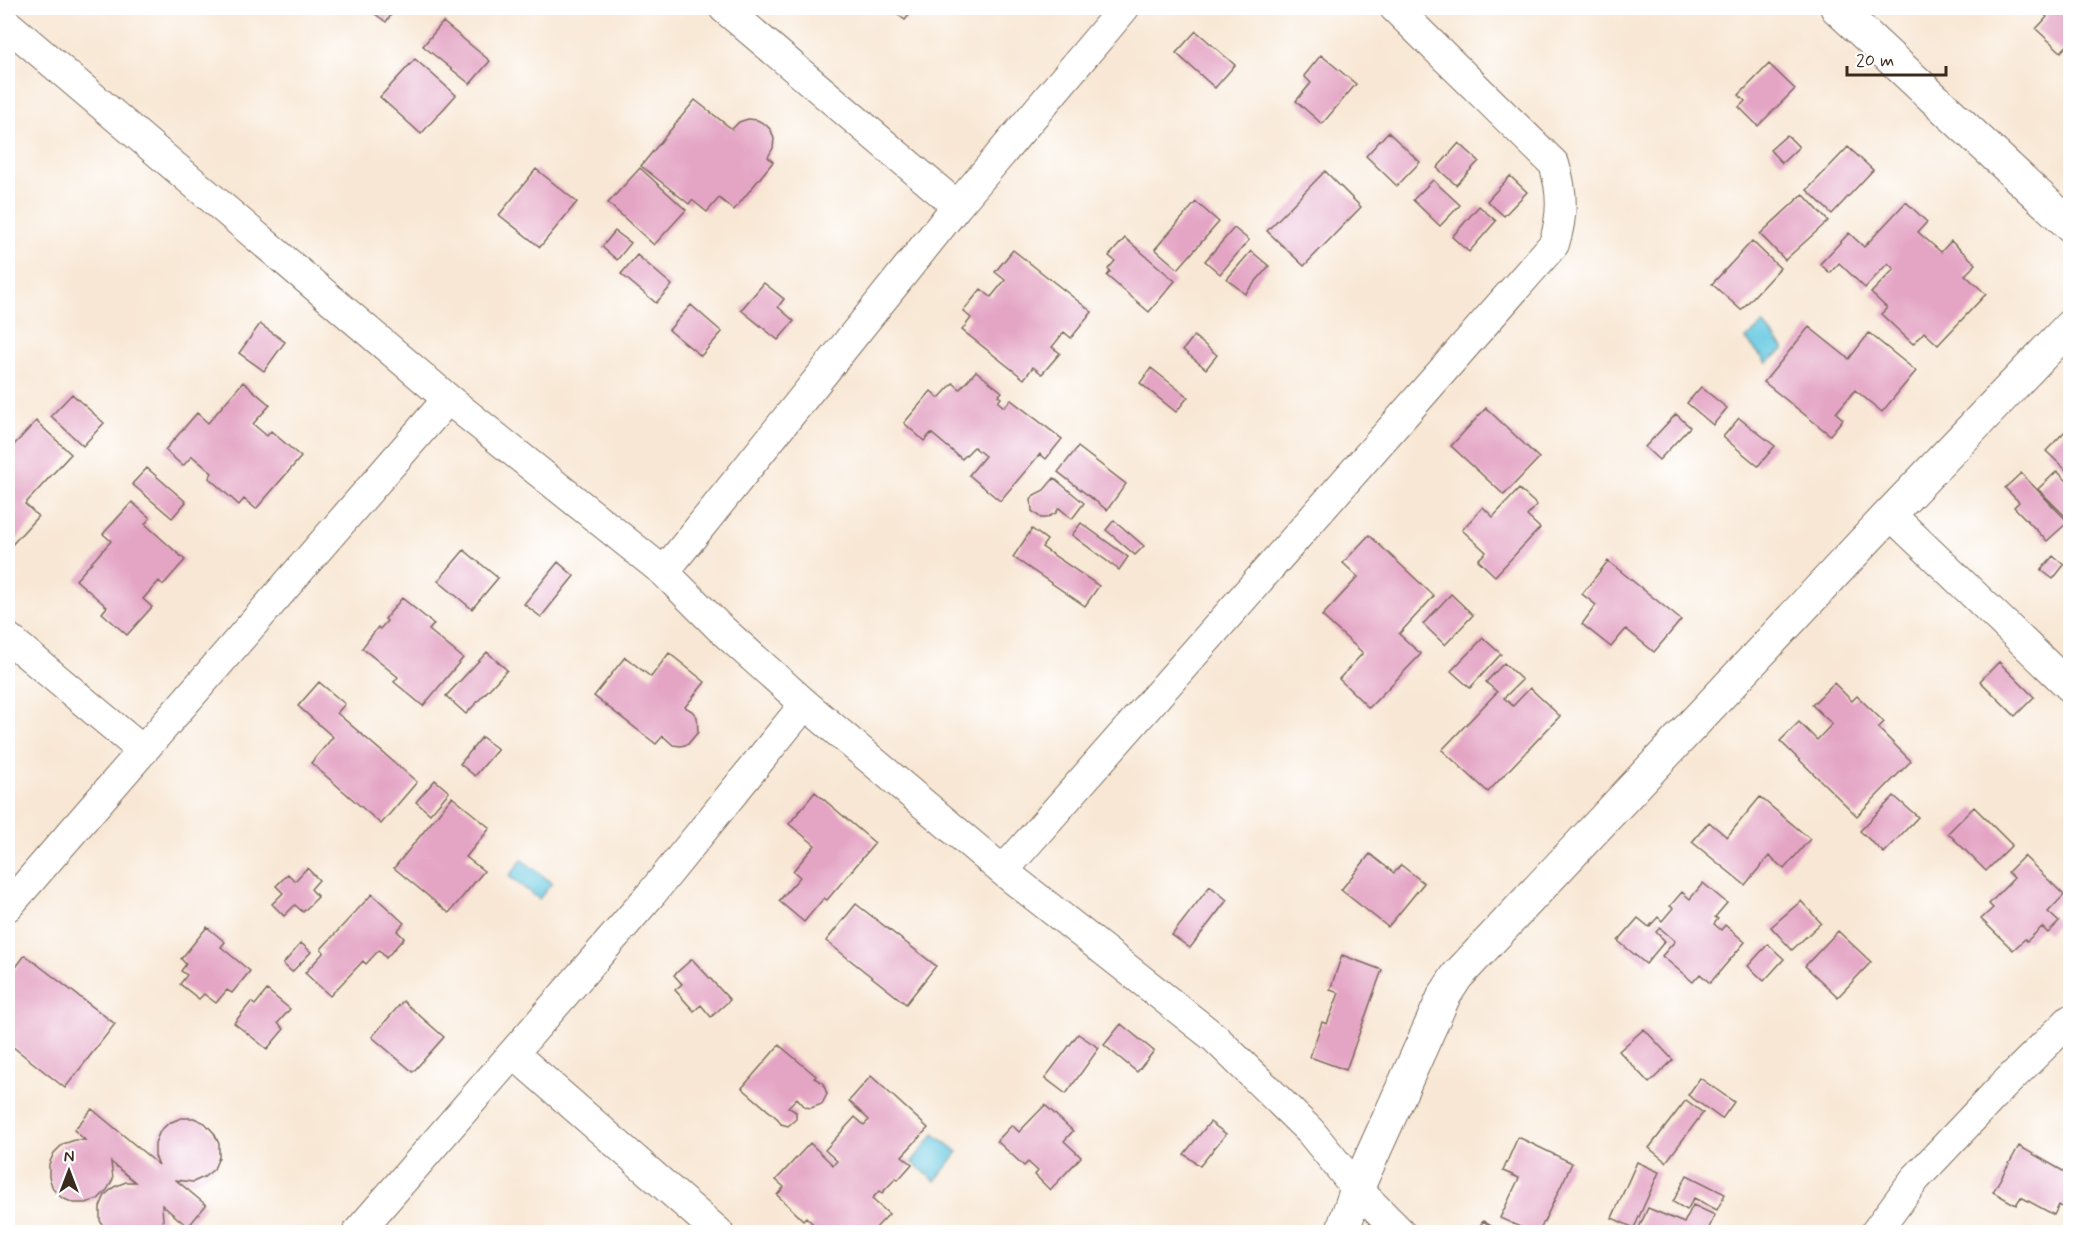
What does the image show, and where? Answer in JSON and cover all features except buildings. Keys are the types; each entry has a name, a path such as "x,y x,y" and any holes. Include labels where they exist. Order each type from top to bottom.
{"street":[{"path":"724,8 957,206"},
{"path":"664,572 957,206 1124,8"},
{"path":"1003,871 1554,244 1560,225 1562,205 1560,185 1554,164 1395,8"},
{"path":"1837,8 2070,225"},
{"path":"8,25 448,399 664,572 719,627 805,704 1003,871 1215,1038 1310,1131 1357,1189 1400,1233"},
{"path":"1342,1233 1357,1189 1444,996 1457,976 1890,514 2070,326"},
{"path":"8,906 448,399"},
{"path":"1890,514 2070,687"},
{"path":"8,638 143,751"},
{"path":"358,1233 652,893 805,704"},
{"path":"1876,1233 1915,1179 1999,1090 2070,1020"},
{"path":"514,1054 718,1233"}],"water":[{"path":"1763,324 1784,349 1767,363 1746,339"},
{"path":"522,860 552,883 539,899 509,876"},
{"path":"934,1134 958,1152 935,1181 912,1162"}]}
